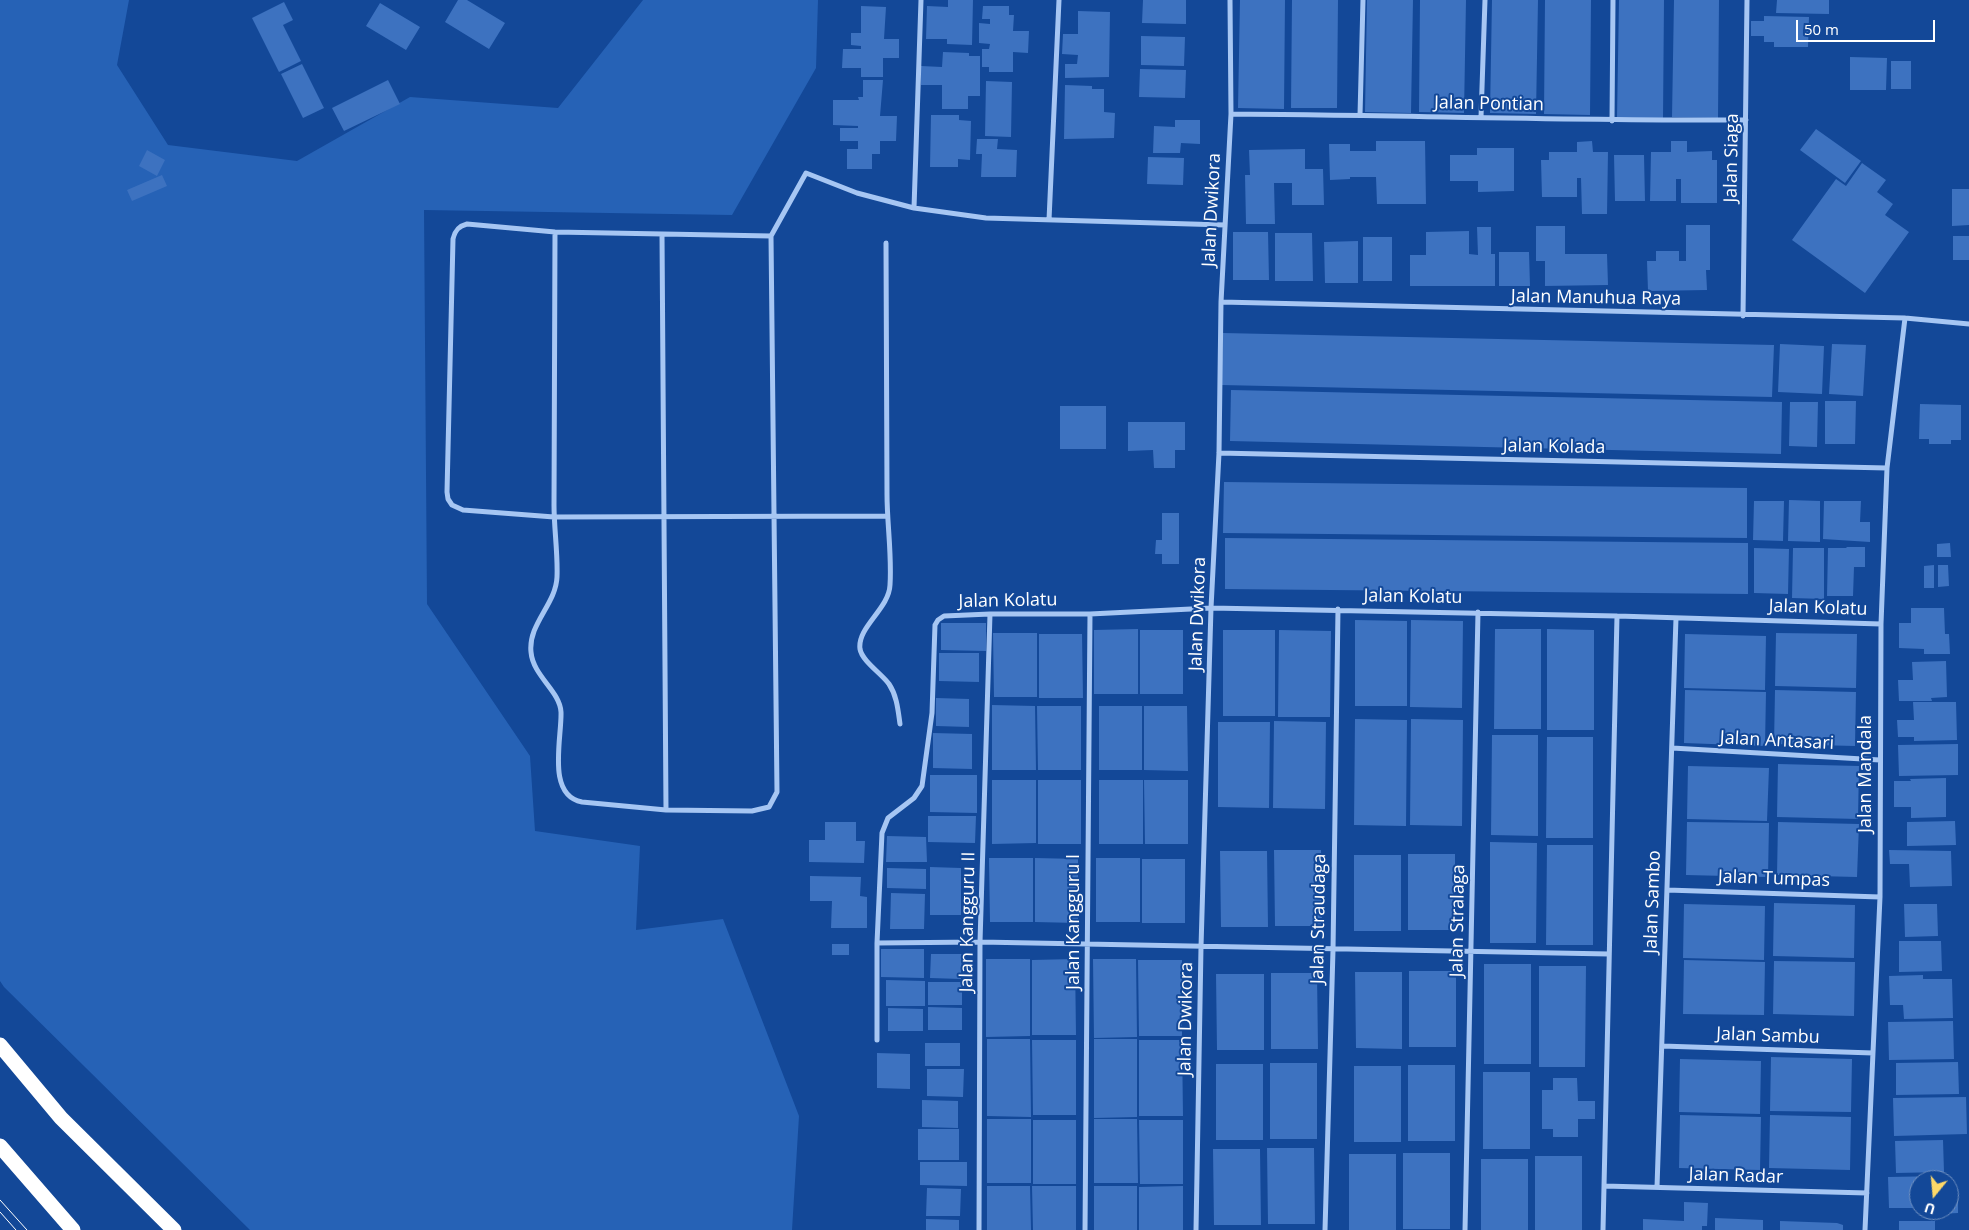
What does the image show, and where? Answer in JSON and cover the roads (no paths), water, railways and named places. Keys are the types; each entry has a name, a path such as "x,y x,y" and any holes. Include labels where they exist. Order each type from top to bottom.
{"highway":[{"path":"0,1045 61,1118 174,1230"},
{"path":"0,1146 73,1230"}],"street":[{"path":"914,208 921,0"},
{"path":"1049,220 1059,0"},
{"name":"Jalan Dwikora","path":"1196,1230 1201,947 1211,608 1219,453 1224,225 1231,114 1230,0"},
{"path":"1360,115 1363,0"},
{"path":"1481,116 1485,0"},
{"path":"1612,121 1613,0"},
{"name":"Jalan Siaga","path":"1743,316 1747,0"},
{"name":"Jalan Pontian","path":"1231,114 1481,116 1612,121 1746,120"},
{"path":"555,232 554,517 556,585 532,637 531,651 534,665 540,677 557,699 561,709 559,752 561,785 564,792 576,801 666,810 752,811 769,807 777,792 771,236 806,174 857,193 914,208 986,218 1224,225"},
{"path":"771,236 555,232 467,224 460,226 453,239 448,499 452,505 463,510 554,517 887,516"},
{"path":"662,234 666,810"},
{"path":"886,243 887,516 890,586 882,608 864,633 860,649 863,656 887,681 892,689 897,704 900,724"},
{"name":"Jalan Manuhua Raya","path":"1221,302 1743,316 1905,318 1969,324"},
{"name":"Jalan Mandala","path":"1866,1230 1880,897 1881,624 1887,468 1905,318"},
{"name":"Jalan Kolada","path":"1219,453 1887,468"},
{"name":"Jalan Kolatu","path":"877,943 882,833 888,818 914,798 922,786 932,713 935,625 944,616 1090,614 1211,608 1338,609 1881,624"},
{"name":"Jalan Straudaga","path":"1325,1230 1333,950 1338,609"},
{"name":"Jalan Stralaga","path":"1465,1230 1478,612"},
{"name":"Jalan Kangguru II","path":"979,1230 980,942 990,614"},
{"name":"Jalan Kangguru I","path":"1085,1230 1090,614"},
{"path":"1602,1230 1617,616"},
{"name":"Jalan Sambo","path":"1657,1188 1676,618"},
{"name":"Jalan Antasari","path":"1672,748 1880,760"},
{"name":"Jalan Tumpas","path":"1667,890 1880,897"},
{"path":"877,1040 877,943 980,942 1609,954"},
{"name":"Jalan Sambu","path":"1662,1046 1873,1053"},
{"name":"Jalan Radar","path":"1604,1186 1867,1194"}],"tram line":[{"path":"0,1200 27,1230"},
{"path":"0,1212 16,1230"}]}
